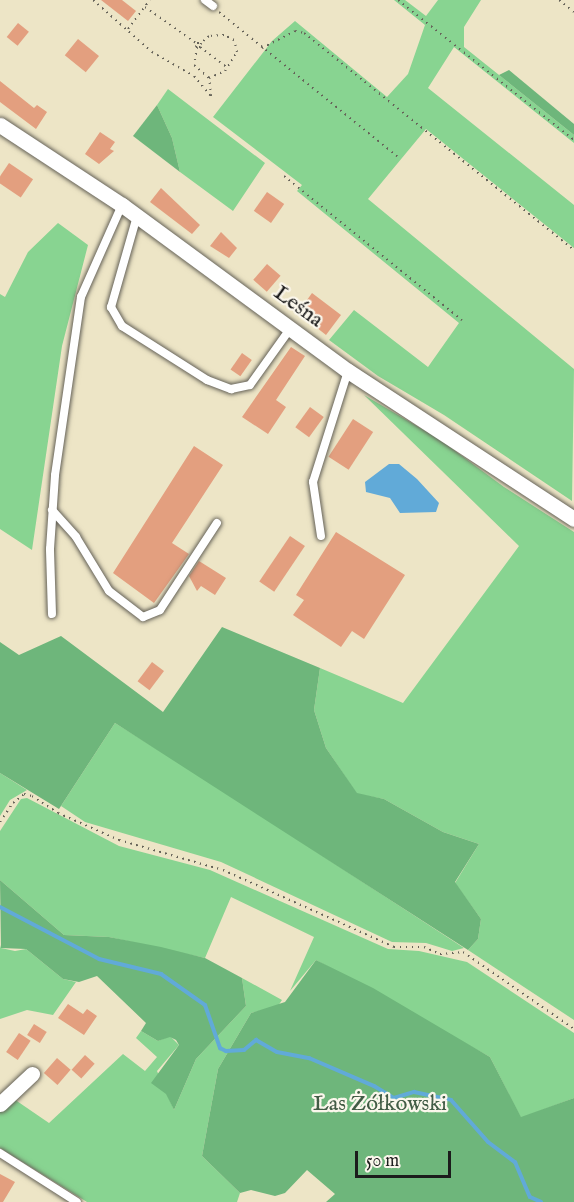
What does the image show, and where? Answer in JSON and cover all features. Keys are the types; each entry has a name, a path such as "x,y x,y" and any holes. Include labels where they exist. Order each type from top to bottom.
{"street":[{"name":"Leśna","path":"0,125 122,205 348,371 446,432 574,519"},
{"path":"0,1104 32,1074"}],"lane":[{"path":"206,0 213,6"},
{"path":"52,614 52,510 81,297 122,205"},
{"path":"137,216 111,307 122,326 207,380 231,389 250,385 290,329"},
{"path":"321,536 313,482 348,371"},
{"path":"52,510 76,537 109,591 143,617 160,610 217,523"},
{"path":"0,1153 77,1202"}],"path":[{"path":"93,0 152,52 198,80 213,96 209,78"},
{"path":"128,29 150,0"},
{"path":"398,0 574,140"},
{"path":"559,0 574,12"},
{"path":"213,6 399,159"},
{"path":"145,7 228,67"},
{"path":"262,48 295,31 304,33 574,250"},
{"path":"215,34 234,40 237,52 228,67 209,78 202,75 193,61 199,46 215,34"},
{"path":"198,80 202,75"},
{"path":"208,92 212,90"},
{"path":"284,176 462,320"},
{"path":"0,822 13,802 24,794 32,796 58,813 119,840 223,870 394,947 424,947 440,954 463,952 574,1029"}],"green space":[{"path":"394,0 405,0 426,16 438,0 481,0 464,27 464,47 574,135 574,143 454,47 428,88 574,205 574,248 426,129 368,199 574,369 572,501 444,415 378,376 329,340 354,310 428,367 459,323 297,191 302,185 213,117 272,41 295,21 387,97 408,74 425,25"},
{"path":"509,70 574,124 574,135 499,75"},
{"path":"168,89 265,163 233,211 180,172 172,138 157,105"},
{"path":"157,105 172,138 180,172 133,136"},
{"path":"58,223 88,245 62,346 32,550 0,529 0,294 5,297 28,252"},
{"path":"364,395 439,439 504,487 574,532 574,1020 468,950 478,939 481,919 455,883 479,844 443,832 384,799 357,794 326,748 314,710 320,668 403,703 519,546"},
{"path":"222,627 320,668 314,710 326,748 357,793 384,799 443,832 479,844 455,882 481,919 478,939 468,950 115,723 59,809 0,773 0,642 19,655 61,636 163,712"},
{"path":"115,723 464,948 452,951 426,943 392,942 221,862 85,822 61,806"},
{"path":"0,773 27,790 10,800 0,816"},
{"path":"27,798 119,846 210,870 388,949 419,951 467,962 574,1033 574,1098 521,1118 490,1057 316,960 290,991 314,937 231,897 205,958 109,937 64,935 0,880 0,831 21,799"},
{"path":"0,880 64,935 109,937 161,947 205,958 242,978 246,1006 196,1059 174,1110 166,1094 151,1083 179,1045 176,1040 170,1037 158,1041 141,1031 146,1023 97,976 79,982 63,979 26,949 1,948"},
{"path":"0,945 1,948 15,951 26,949 63,979 76,982 53,1015 27,1010 0,1019"},
{"name":"Las Żółkowski","path":"316,960 373,988 490,1057 521,1117 574,1098 574,1202 326,1202 335,1194 307,1170 285,1193 275,1196 251,1190 240,1193 202,1156 218,1069 251,1013 285,1002"},
{"path":"242,978 282,1000 278,1006 251,1013 218,1069 202,1156 240,1193 237,1202 87,1202 0,1148 0,1109 11,1097 49,1123 123,1054 145,1071 157,1057 136,1038 141,1031 158,1041 170,1036 179,1045 157,1071 174,1110 196,1059 246,1006"}],"water":[{"path":"389,464 399,464 417,479 439,503 436,512 400,513 390,498 366,492 365,482"}],"building":[{"path":"101,0 122,0 136,11 128,21"},
{"path":"18,23 29,32 18,46 7,37"},
{"path":"78,39 99,56 86,72 65,55"},
{"path":"0,81 34,108 37,105 47,112 36,129 0,102"},
{"path":"100,132 115,142 110,149 114,151 99,164 85,154"},
{"path":"9,163 33,179 21,197 0,183 0,176"},
{"path":"161,188 200,225 192,234 150,202"},
{"path":"267,192 284,204 271,223 254,211"},
{"path":"221,232 237,248 229,258 210,246"},
{"path":"267,264 281,276 267,292 253,280"},
{"path":"312,293 341,315 326,335 307,320 311,314 302,307"},
{"path":"291,347 305,356 276,400 286,407 268,434 242,417"},
{"path":"242,353 252,360 240,376 231,369"},
{"path":"310,407 324,417 309,437 295,427"},
{"path":"353,419 373,432 349,470 328,457"},
{"path":"194,446 223,465 172,543 189,554 154,603 113,573"},
{"path":"336,532 405,575 364,639 352,631 341,647 293,615 304,600 296,595"},
{"path":"290,536 305,546 274,592 259,582"},
{"path":"199,561 226,578 215,595 201,586 197,591 189,576"},
{"path":"152,662 164,671 150,690 138,681"},
{"path":"68,1004 83,1014 87,1009 97,1016 84,1035 58,1018"},
{"path":"34,1024 47,1032 40,1043 27,1035"},
{"path":"19,1033 31,1041 18,1060 6,1052"},
{"path":"85,1055 95,1064 81,1079 72,1070"},
{"path":"57,1058 71,1070 57,1085 44,1073"},
{"path":"0,1174 15,1182 3,1202 0,1202"}],"waterway":[{"path":"0,907 99,959 161,974 205,1005 220,1048 226,1051 244,1050 256,1040 277,1052 309,1058 374,1086 394,1098 414,1092 451,1100 488,1142 515,1162 530,1197 541,1202"}]}
